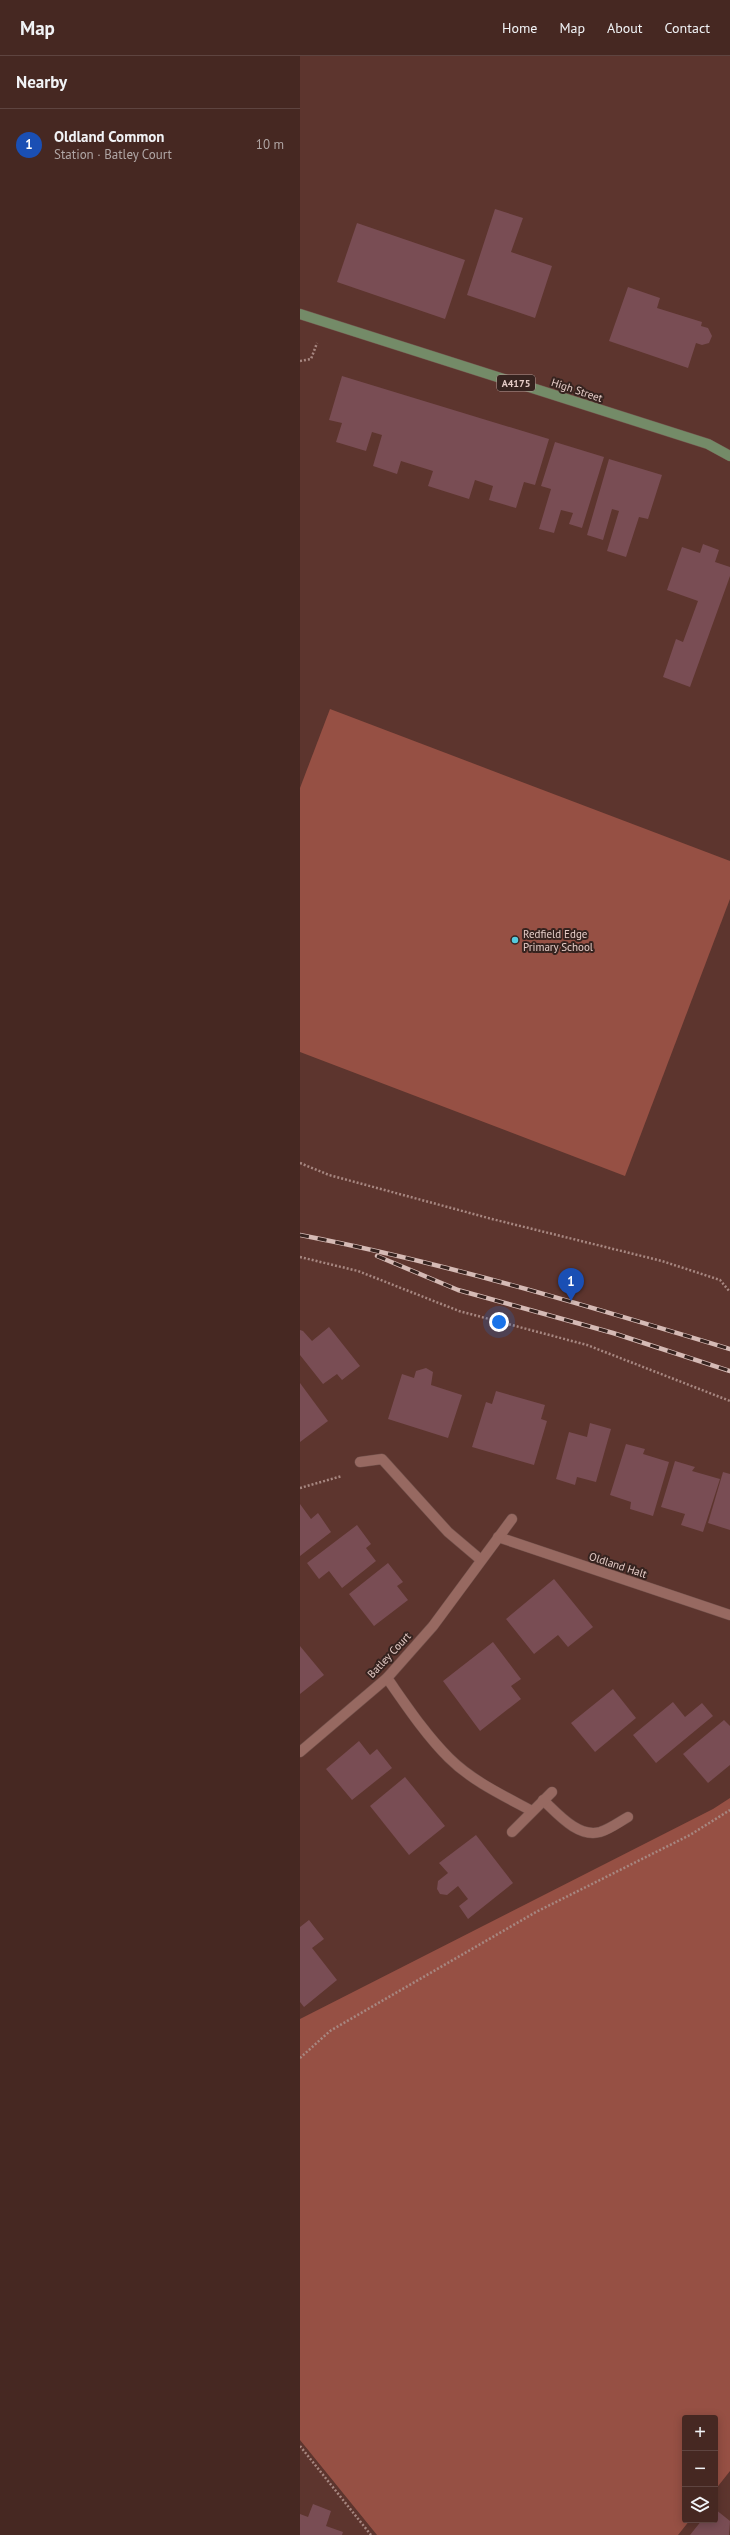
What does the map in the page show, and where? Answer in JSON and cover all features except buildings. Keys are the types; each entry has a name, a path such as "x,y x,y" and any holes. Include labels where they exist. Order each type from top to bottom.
{"main road":[{"name":"High Street","path":"300,314 708,444 730,456"}],"street":[{"path":"360,1462 382,1459 448,1532 481,1560"},
{"name":"Batley Court","path":"300,1752 387,1678 433,1626 512,1519"},
{"name":"Oldland Halt","path":"498,1538 730,1615"},
{"path":"387,1678 417,1721 450,1759 489,1788 532,1811"},
{"path":"512,1832 552,1792"},
{"path":"543,1800 570,1824 585,1833 600,1832 628,1817"}],"path":[{"path":"300,1163 329,1175 492,1219 662,1260 720,1280 730,1292"},
{"path":"300,1257 358,1271 459,1311 586,1345 730,1401"},
{"path":"300,1488 349,1474 360,1462"},
{"path":"300,2058 330,2031 536,1912 690,1836 730,1810"},
{"path":"300,2446 372,2535"}],"shaded area":[{"path":"330,709 730,861 730,899 625,1176 300,1052 300,788"},
{"path":"730,1798 730,2471 718,2486 718,2415 682,2415 682,2523 688,2523 678,2535 377,2535 300,2440 300,2019 713,1809"}],"railway":[{"path":"300,1235 355,1246 516,1286 730,1349"},
{"path":"377,1256 458,1290 613,1333 730,1371"}],"place":[{"name":"Redfield Edge Primary School","path":"515,940"},
{"name":"Oldland Common","path":"571,1301"}]}
